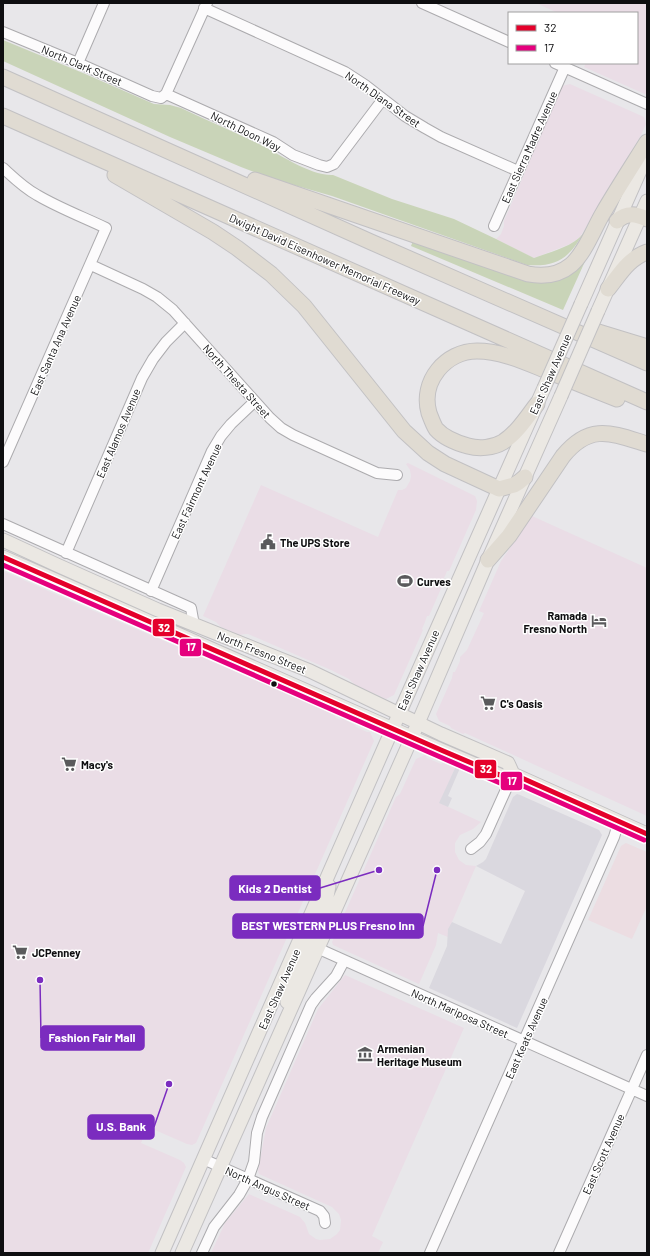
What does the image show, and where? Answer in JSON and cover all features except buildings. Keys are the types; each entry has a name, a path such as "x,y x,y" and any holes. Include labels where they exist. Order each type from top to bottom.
{"highway":[{"path":"3,77 371,242 647,363"},
{"name":"Dwight David Eisenhower Memorial Freeway","path":"3,116 647,402"},
{"path":"90,117 206,159 289,193 537,276 547,276 564,270 578,257 603,212 647,142"},
{"path":"46,136 213,232 258,264 282,284 304,306 396,421 420,446 445,464 499,489 514,485 525,476"},
{"path":"617,222 627,215 635,214 644,217"},
{"path":"371,242 506,294 581,326 647,347"},
{"path":"608,289 633,259 647,252"},
{"path":"537,404 525,421 507,439 496,445 478,448 457,443 442,435 433,423 427,403 433,376 443,364 456,355 465,352 478,351 501,355 529,364 647,411"},
{"path":"488,560 509,536 563,456 581,439 593,434 607,433 647,444"}],"main road":[{"name":"East Shaw Avenue","path":"162,1253 392,728 400,713 647,154"},
{"path":"644,217 647,194"},
{"name":"East Shaw Avenue","path":"182,1253 412,737 468,610 488,560 608,289 644,217 647,201"},
{"name":"North Fresno Street","path":"3,540 64,569 194,625 310,671 508,763 513,774"},
{"name":"North Fresno Street","path":"3,557 502,776 513,774 647,834"},
{"path":"197,642 209,640 243,652 250,647"},
{"path":"317,948 311,942 326,902 331,870"},
{"path":"283,1025 291,985 306,951 306,941 302,935"}],"street":[{"path":"78,63 104,3"},
{"path":"422,3 508,42"},
{"path":"164,96 206,6"},
{"name":"North Diana Street","path":"206,6 340,69 365,85 405,116 441,137 518,171"},
{"name":"North Clark Street","path":"3,32 152,96 164,96"},
{"path":"560,65 647,104"},
{"name":"East Sierra Madre Avenue","path":"494,226 518,171 560,65"},
{"name":"North Doon Way","path":"164,96 273,142 292,155 319,166 327,167 334,164 383,99"},
{"name":"East Santa Ana Avenue","path":"3,168 21,184 51,203 106,228 3,462"},
{"name":"North Thesta Street","path":"91,265 143,289 157,297 173,310 254,402 281,428 293,435 377,473 397,475"},
{"name":"East Alamos Avenue","path":"66,553 142,378 153,359 166,342 185,323"},
{"name":"East Fairmont Avenue","path":"151,590 212,451 221,436 231,424 254,402"},
{"path":"3,524 190,608 194,625"},
{"path":"471,849 480,842 486,834 513,774"},
{"name":"East Keats Avenue","path":"430,1253 614,837 619,821"},
{"name":"North Mariposa Street","path":"317,948 647,1096"},
{"path":"202,1253 214,1227 239,1195 248,1179 254,1162 257,1133 262,1117 311,1005 336,976 344,960"},
{"name":"East Scott Avenue","path":"559,1253 647,1054"},
{"name":"North Angus Street","path":"203,1160 320,1212 324,1216 325,1223"}],"shaded area":[{"path":"536,3 647,3 647,95 584,67 586,64 638,64 638,12 556,12"},
{"path":"570,84 644,117 646,124 641,135 580,237 570,244 534,258 496,239 501,234 504,221 562,86"},
{"path":"408,463 475,496 477,501 476,510 449,571 447,571 429,616 427,616 422,629 423,630 394,695 386,699 355,685 349,679 331,670 248,634 239,635 221,627 216,622 203,616 261,485 378,537 398,490 406,488 410,481 410,470 406,464"},
{"path":"532,516 647,568 647,816 465,733 463,734 439,721 436,714 452,678 453,672 455,672 460,661 460,657 467,650 484,613 479,611 501,561"},
{"path":"3,571 328,711 336,718 341,720 343,719 356,727 370,732 374,741 196,1143 192,1145 187,1144 148,1127 141,1143 180,1160 186,1167 148,1253 3,1253"},
{"path":"425,755 427,758 441,764 443,763 452,767 456,766 440,803 481,822 473,829 460,835 455,843 455,852 459,860 466,865 476,866 449,929 448,937 438,933 436,945 419,984 333,945 332,942 396,797 400,794 416,759"},
{"path":"456,766 460,768 448,796 452,798 448,807 439,803"},
{"path":"517,794 599,830 602,835 517,1028 429,988 447,946 448,929 452,922 501,944 525,891 476,866 486,859 513,797"},
{"path":"626,843 647,852 647,906 632,939 588,920 621,846"},
{"path":"345,975 464,1028 372,1236 383,1242 378,1253 211,1253 225,1223 249,1194 300,1217 305,1223 309,1234 316,1239 330,1239 340,1230 341,1220 339,1214 332,1207 259,1174 258,1171 266,1128 318,1009"}],"green space":[{"path":"3,40 154,104 170,105 181,108 257,143 314,172 333,175 392,199 454,219 534,258 567,246 583,234 578,243 561,260 546,265 527,265 332,196 273,179 170,137 3,61"},
{"path":"413,241 524,281 531,282 546,282 559,280 566,277 578,269 587,257 563,310 411,246"}],"transit line":[{"name":"32","path":"3,557 441,750 502,776 513,774 647,834"},
{"name":"17","path":"3,565 500,783 512,781 644,840"}],"place":[{"name":"The UPS Store","path":"268,542"},
{"name":"Curves","path":"405,581"},
{"name":"Ramada Fresno North","path":"599,621"},
{"name":"C's Oasis","path":"488,703"},
{"name":"Macy's","path":"69,764"},
{"name":"Kids 2 Dentist","path":"379,870"},
{"name":"BEST WESTERN PLUS Fresno Inn","path":"437,870"},
{"name":"JCPenney","path":"20,952"},
{"name":"Fashion Fair Mall","path":"40,980"},
{"name":"Armenian Heritage Museum","path":"365,1054"},
{"name":"U.S. Bank","path":"169,1084"}]}
